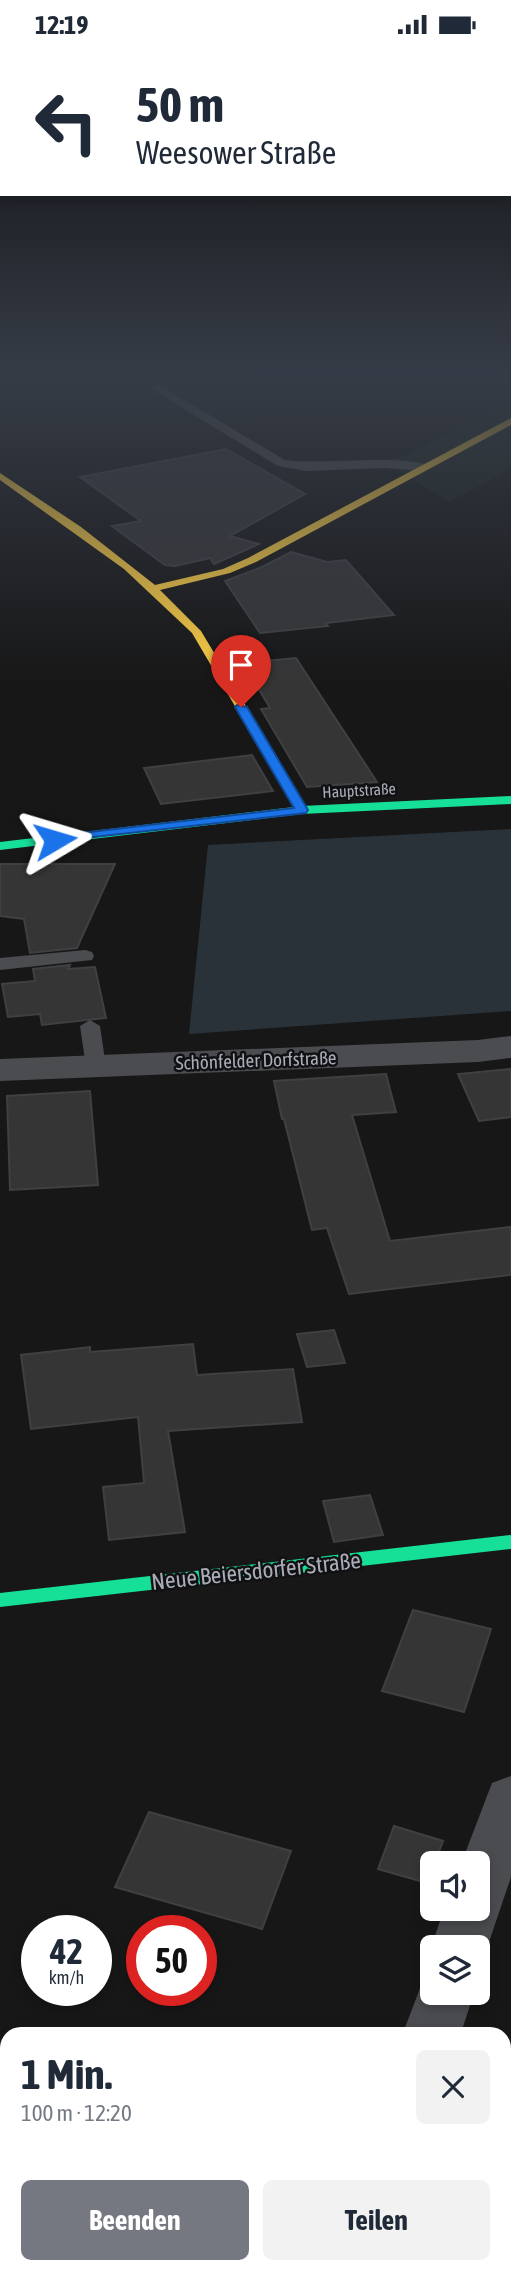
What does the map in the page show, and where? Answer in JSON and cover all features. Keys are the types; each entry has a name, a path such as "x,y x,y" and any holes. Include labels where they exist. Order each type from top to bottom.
{"main road":[{"path":"4,478 155,588 196,631 302,810"},
{"path":"155,588 226,571 252,560 404,478"},
{"name":"Hauptstraße","path":"0,846 302,810 511,800"},
{"name":"Neue Beiersdorfer Straße","path":"0,1600 511,1542"}],"street":[{"name":"Schönfelder Dorfstraße","path":"0,1070 478,1051 511,1047"},
{"path":"490,1858 511,1798"},
{"path":"434,2027 441,2005"}],"lane":[{"path":"0,964 85,956"},
{"path":"90,1026 96,1067"}],"shaded area":[{"path":"410,478 495,478 449,502"},
{"path":"511,829 511,1011 189,1034 208,845"}],"building":[{"path":"81,478 276,478 305,494 230,536 259,544 214,564 210,558 175,566 165,565 112,526 141,521"},
{"path":"291,552 327,562 346,560 394,615 326,623 328,626 260,633 225,581"},
{"path":"296,658 377,782 307,787 261,709 270,708 243,663"},
{"path":"252,755 273,791 161,804 144,768"},
{"path":"0,864 115,864 77,948 30,953 24,919 0,916"},
{"path":"70,965 68,969 95,967 106,1018 42,1025 40,1014 8,1017 2,984 35,981 33,969"},
{"path":"511,1069 511,1117 479,1121 458,1074"},
{"path":"386,1074 396,1112 352,1115 390,1241 511,1227 511,1275 349,1294 327,1228 312,1230 274,1081"},
{"path":"90,1091 98,1185 10,1190 7,1096"},
{"path":"334,1330 345,1363 307,1367 297,1334"},
{"path":"193,1344 197,1375 293,1369 302,1422 168,1431 185,1532 109,1540 103,1487 144,1483 138,1417 31,1429 21,1355 90,1347 90,1352"},
{"path":"370,1495 383,1535 334,1542 323,1501"},
{"path":"413,1610 491,1629 464,1712 382,1691"},
{"path":"149,1812 291,1851 262,1929 115,1887"},
{"path":"394,1826 443,1841 439,1851 420,1851 420,1881 378,1869"}],"traffic: fast":[{"path":"0,846 302,810 511,800"},
{"path":"0,1600 511,1542"}],"traffic: slow":[{"path":"2,478 127,567 196,631 302,810"},
{"path":"155,588 226,571 252,560 405,478"}],"route":[{"path":"55,840 302,810 241,707"}]}
